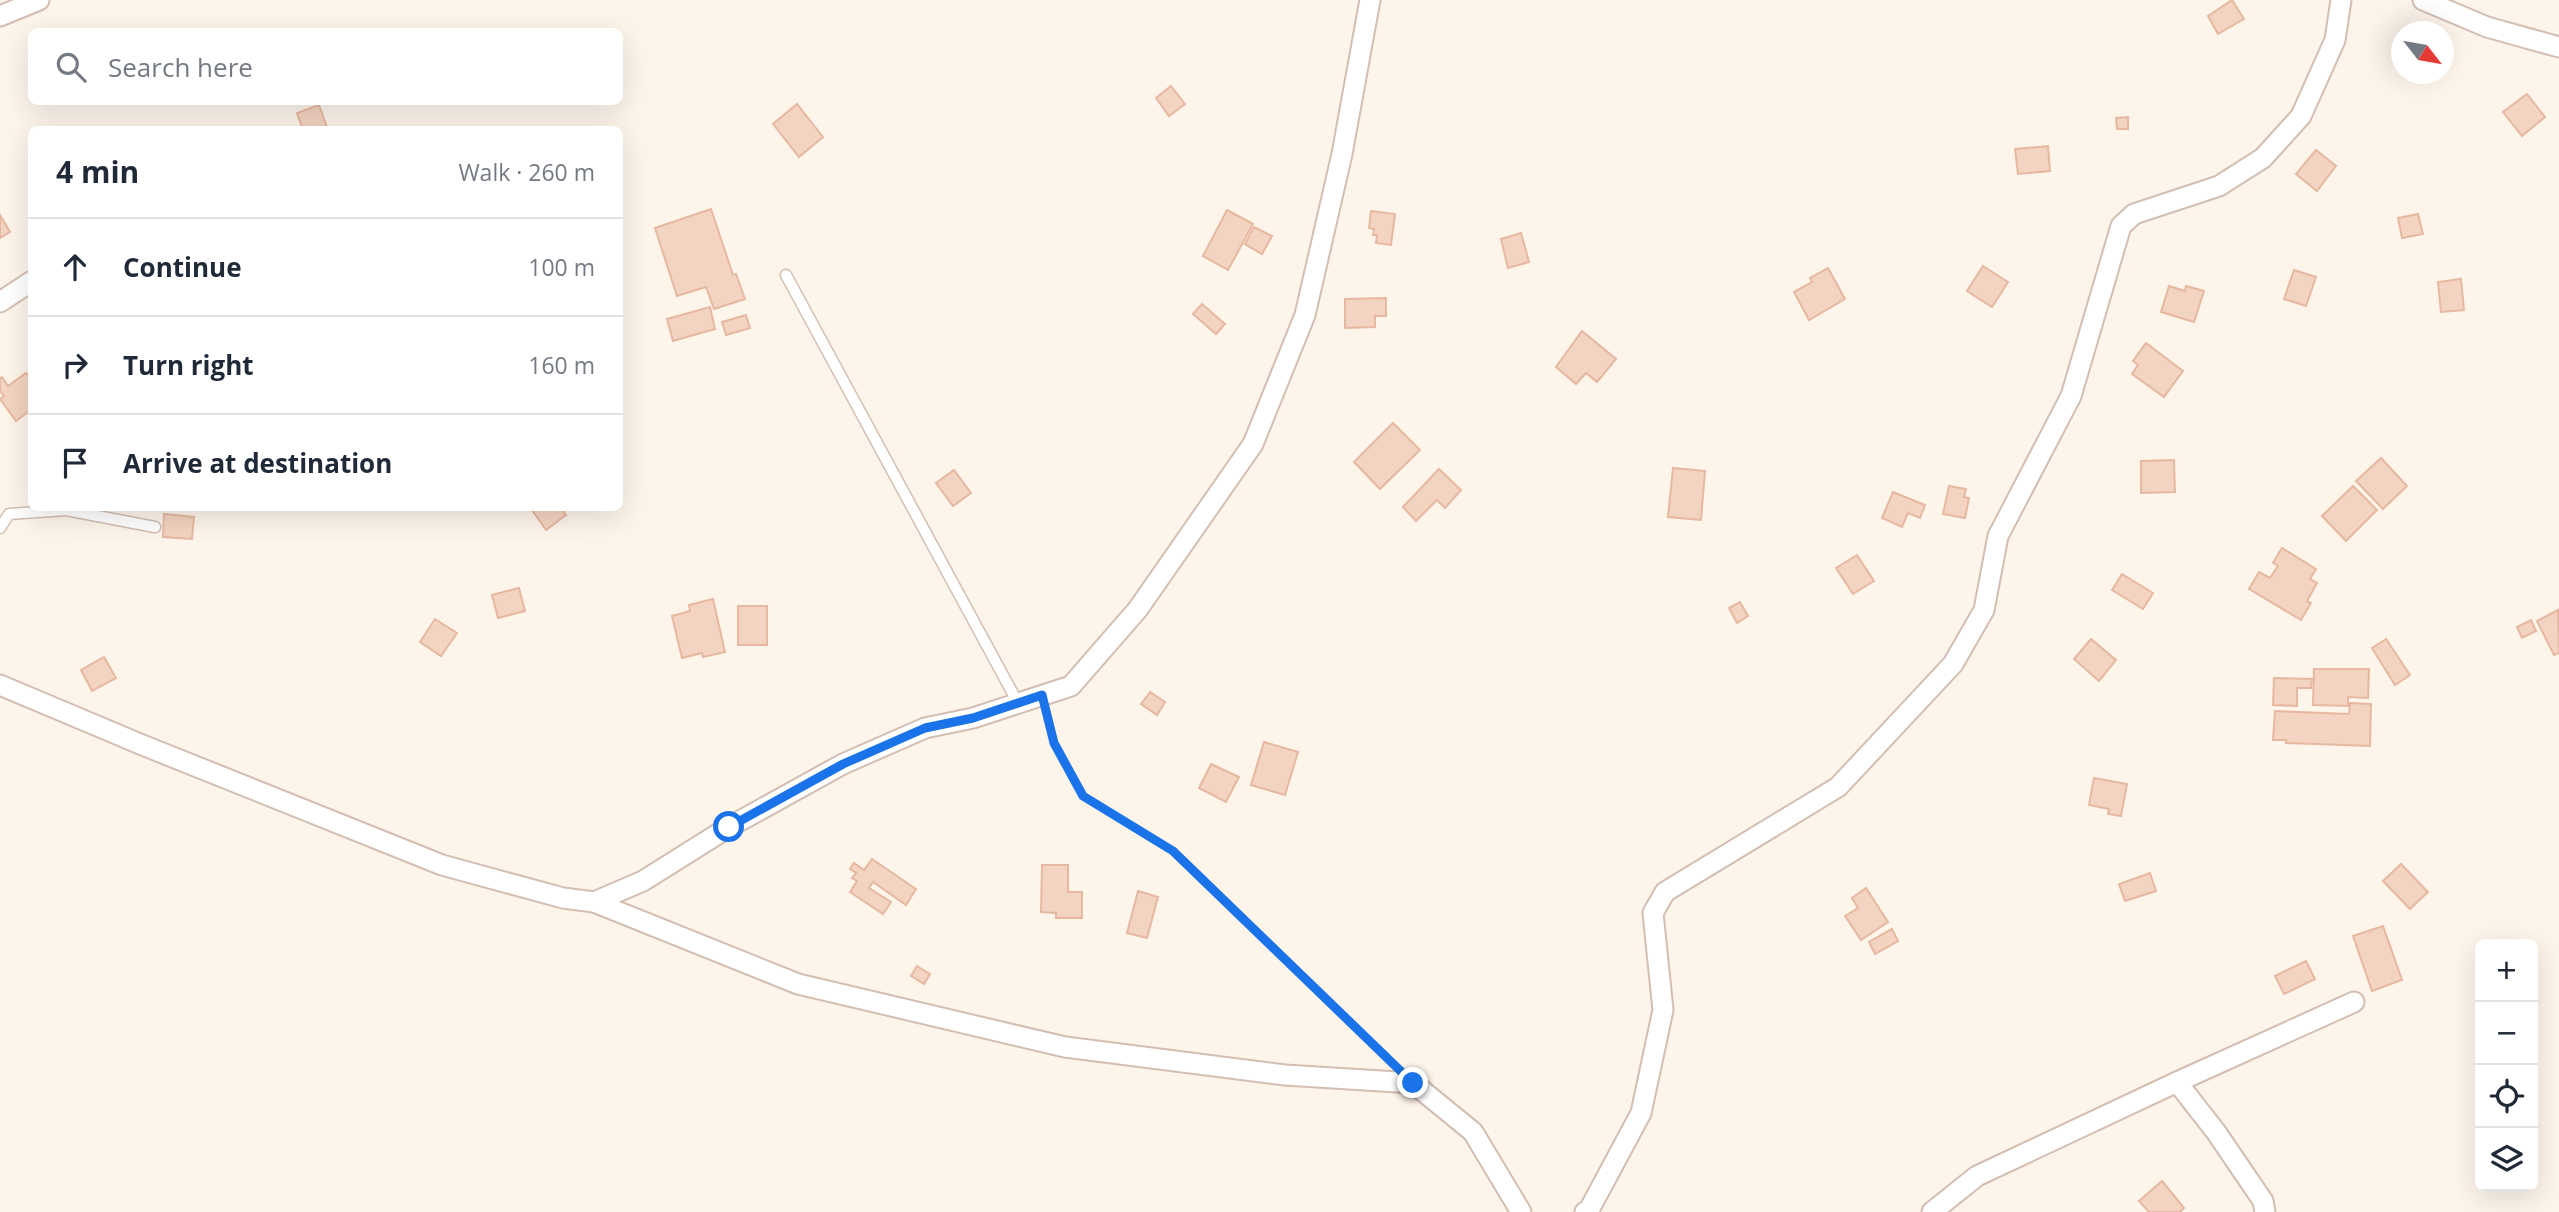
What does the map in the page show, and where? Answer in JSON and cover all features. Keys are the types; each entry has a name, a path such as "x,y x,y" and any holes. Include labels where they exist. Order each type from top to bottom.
{"street":[{"path":"0,16 38,0"},
{"path":"594,902 643,881 729,827 843,764 925,728 973,718 1071,686 1138,609 1253,444 1305,315 1342,154 1370,0"},
{"path":"1585,1212 1589,1210 1641,1113 1663,1010 1653,913 1665,892 1838,787 1953,664 1984,610 1998,536 2071,396 2121,226 2134,214 2218,186 2263,158 2301,116 2335,40 2341,0"},
{"path":"2423,0 2487,27 2559,47"},
{"path":"0,302 28,284"},
{"path":"0,685 442,865 563,898 594,902 798,984 1065,1047 1285,1076 1413,1083 1473,1132 1521,1212"},
{"path":"1932,1212 1977,1176 2354,1002"},
{"path":"2177,1082 2216,1132 2263,1202 2265,1212"}],"lane":[{"path":"786,275 1018,703"},
{"path":"0,528 9,514 52,511"},
{"path":"71,511 155,527"}],"path":[{"path":"1042,695 1054,743 1083,796 1173,851 1413,1083"}],"building":[{"path":"2232,0 2244,19 2218,34 2208,16"},
{"path":"1171,86 1185,104 1169,116 1156,98"},
{"path":"2527,94 2545,117 2522,136 2503,112"},
{"path":"797,104 823,137 799,157 773,124"},
{"path":"319,105 327,126 302,126 297,113"},
{"path":"2128,117 2128,129 2117,129 2116,118"},
{"path":"2048,146 2050,171 2018,174 2015,149"},
{"path":"2316,150 2336,166 2317,191 2296,174"},
{"path":"711,209 733,275 736,274 745,299 714,309 706,287 677,296 655,228"},
{"path":"1227,210 1253,224 1228,270 1203,256"},
{"path":"1371,211 1395,214 1391,245 1376,243 1377,235 1373,235 1374,229 1369,228"},
{"path":"2418,214 2423,234 2402,238 2398,218"},
{"path":"0,215 10,232 0,238"},
{"path":"1254,227 1272,236 1262,254 1245,244"},
{"path":"1521,233 1529,262 1508,268 1501,239"},
{"path":"1983,266 2008,282 1992,307 1967,291"},
{"path":"1828,268 1845,299 1809,320 1794,292 1812,282 1810,278"},
{"path":"2294,270 2316,277 2306,306 2284,299"},
{"path":"2461,279 2464,310 2441,312 2438,282"},
{"path":"2169,286 2185,291 2186,286 2204,291 2194,322 2161,312"},
{"path":"1386,298 1386,316 1375,316 1375,327 1345,328 1345,299"},
{"path":"1202,304 1225,324 1216,334 1193,314"},
{"path":"710,307 715,329 673,341 667,319"},
{"path":"746,315 750,328 726,335 722,322"},
{"path":"1582,331 1616,359 1597,382 1586,373 1576,384 1556,367"},
{"path":"2146,343 2183,371 2164,397 2132,374 2138,365 2133,361"},
{"path":"26,373 28,376 28,412 16,421 0,399 4,396 0,391 2,377 8,386"},
{"path":"1393,423 1420,450 1380,489 1354,462"},
{"path":"2381,458 2407,486 2383,509 2356,481"},
{"path":"2174,460 2175,492 2141,493 2141,461"},
{"path":"1673,468 1705,471 1701,520 1668,517"},
{"path":"1439,469 1461,490 1445,508 1437,500 1416,521 1403,507"},
{"path":"954,470 971,493 953,506 936,483"},
{"path":"1949,486 1966,489 1964,497 1969,498 1965,518 1943,514"},
{"path":"2353,486 2377,510 2346,541 2322,516"},
{"path":"1893,492 1925,505 1920,518 1908,513 1902,527 1882,518"},
{"path":"533,511 563,511 566,515 546,530"},
{"path":"164,514 194,517 192,539 163,537"},
{"path":"2282,548 2316,569 2310,579 2317,583 2307,601 2311,603 2301,620 2249,589 2259,572 2270,578 2278,566 2273,563"},
{"path":"1857,555 1874,581 1853,594 1836,568"},
{"path":"2122,574 2153,593 2143,609 2112,590"},
{"path":"519,588 525,611 498,618 492,595"},
{"path":"713,599 725,652 703,657 702,653 682,658 672,616 690,611 689,605"},
{"path":"1740,602 1748,616 1737,623 1729,608"},
{"path":"738,606 767,606 767,645 738,645"},
{"path":"2558,610 2559,653 2554,655 2537,621"},
{"path":"435,619 457,633 441,656 420,642"},
{"path":"2531,620 2536,631 2522,638 2517,627"},
{"path":"2091,639 2116,660 2099,681 2074,659"},
{"path":"2386,639 2410,675 2395,685 2372,648"},
{"path":"104,657 116,678 92,691 81,670"},
{"path":"2314,669 2369,669 2368,698 2348,697 2348,706 2313,705"},
{"path":"2274,678 2312,679 2311,688 2297,688 2297,706 2273,705"},
{"path":"1150,692 1165,702 1157,715 1141,704"},
{"path":"2350,703 2371,704 2370,746 2286,743 2286,740 2273,740 2275,711 2349,714"},
{"path":"1264,742 1298,752 1285,795 1251,785"},
{"path":"1211,764 1239,777 1226,802 1199,788"},
{"path":"2094,778 2127,784 2121,816 2108,814 2109,809 2089,805"},
{"path":"872,859 916,889 906,905 873,882 869,888 891,902 883,914 850,892 857,881 852,878 856,873 850,869 854,863 864,870"},
{"path":"2401,864 2428,892 2410,909 2383,881"},
{"path":"1042,865 1068,865 1068,892 1082,892 1082,918 1056,918 1056,913 1041,912"},
{"path":"2150,873 2156,891 2125,901 2119,884"},
{"path":"1866,888 1888,922 1861,940 1845,916 1858,908 1852,898"},
{"path":"1138,891 1158,897 1147,938 1127,933"},
{"path":"2383,926 2402,980 2372,991 2353,936"},
{"path":"1892,929 1898,941 1875,954 1869,942"},
{"path":"2306,961 2315,979 2284,994 2275,976"},
{"path":"917,966 930,974 924,984 911,976"},
{"path":"2162,1181 2184,1208 2180,1212 2149,1212 2139,1201"}],"route":[{"path":"729,827 843,764 925,728 973,718 1042,695 1054,743 1083,796 1173,851 1413,1083"}]}
